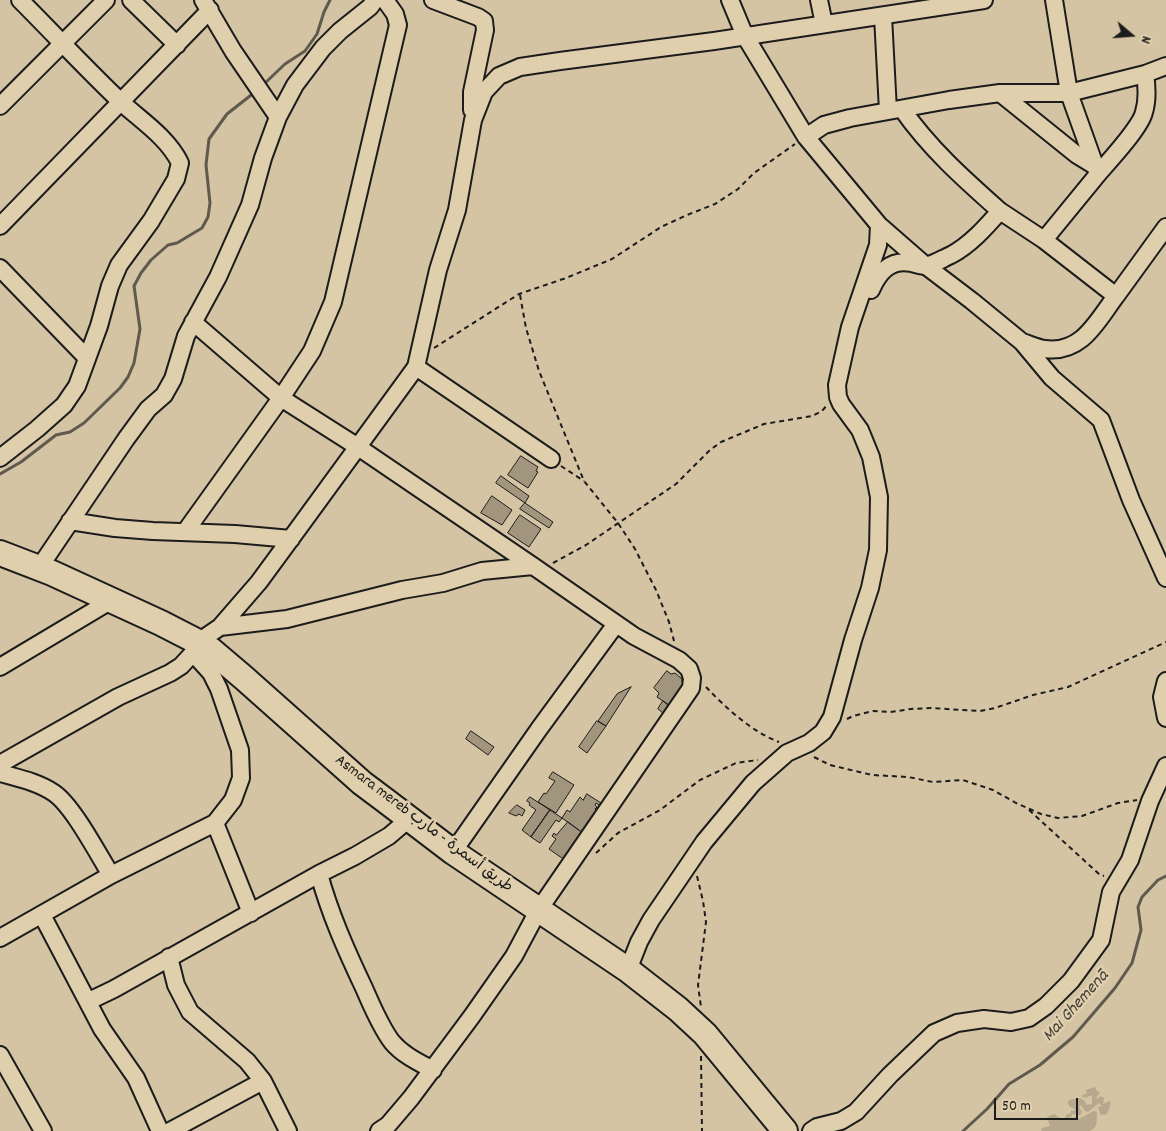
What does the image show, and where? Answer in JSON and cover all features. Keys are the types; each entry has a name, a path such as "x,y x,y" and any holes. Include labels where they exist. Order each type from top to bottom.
{"highway":[{"name":"Asmara mereb طريق أسمرة - مارب","path":"0,553 112,600 238,672 362,783 409,819 453,852 628,970 678,1009 705,1034 785,1131"}],"street":[{"path":"0,458 38,429 64,405 77,386 86,357 99,326 110,286 119,265 151,221 176,178 180,163 175,152 164,140 122,102 20,0"},
{"path":"0,106 106,0"},
{"path":"131,0 177,45"},
{"path":"39,568 126,439 148,409 164,395 173,379 186,336 218,277 250,205 262,158 278,117 295,84 323,48 340,31 370,7 375,0"},
{"path":"185,532 282,398 312,351 333,302 398,25 395,14 385,0"},
{"path":"0,764 118,697 181,666 195,647 220,627 259,582 417,363 438,270 457,210 472,120 472,92 485,30 484,21 478,17 434,0"},
{"path":"730,0 745,36 806,137 879,225 926,266 972,300 1022,342 1052,378 1101,420 1131,500 1166,578"},
{"path":"819,0 824,24"},
{"path":"472,120 484,92 498,76 520,67 984,0"},
{"path":"1054,0 1068,92 1097,170"},
{"path":"0,226 177,45 206,5 233,51 278,117"},
{"path":"883,16 895,110 953,170 1000,211 1044,240 1116,296"},
{"path":"806,137 824,125 850,118 1000,93 1068,92 1145,74 1166,66"},
{"path":"1044,240 1097,170 1128,138 1144,114 1148,94 1145,74"},
{"path":"1000,93 1097,170"},
{"path":"837,384 858,333 870,290 877,276 894,263 909,262 926,266 953,254 981,231 1000,211"},
{"path":"628,970 639,942 651,920 704,842 753,784 787,753 809,743 822,732 832,717 853,640 870,588 878,550 879,497 872,457 860,430 838,397 837,384 850,327 878,245 879,225"},
{"path":"1022,342 1044,348 1058,349 1073,344 1087,336 1166,227"},
{"path":"0,268 86,357"},
{"path":"193,322 282,398 358,446 634,636 684,665 692,678 691,688 538,910 514,956 433,1070 388,1125 379,1131"},
{"path":"417,363 551,459"},
{"path":"70,521 125,529 291,539"},
{"path":"220,627 287,619 402,590 443,583 482,571 534,566"},
{"path":"0,667 112,600"},
{"path":"453,852 616,624"},
{"path":"0,938 112,875 215,824 233,800 241,778 240,750 219,689 195,647"},
{"path":"1166,681 1162,697 1166,718"},
{"path":"811,1131 817,1127 841,1121 856,1112 890,1075 934,1033 957,1023 984,1019 1011,1022 1029,1018 1046,1006 1071,981 1101,940 1111,892 1130,860 1150,801 1166,766"},
{"path":"0,772 29,781 55,794 73,814 112,875"},
{"path":"89,1002 388,836 409,819"},
{"path":"215,824 251,913"},
{"path":"319,874 326,900 341,939 377,1017 392,1042 408,1057 433,1070"},
{"path":"42,915 102,1029 136,1078 160,1131"},
{"path":"169,957 176,985 190,1012 246,1061 263,1081 288,1131"},
{"path":"0,1055 43,1131"},
{"path":"170,1131 263,1081"}],"path":[{"path":"417,363 476,320 519,294 566,278 612,259 661,227 715,204 738,189 754,173 806,137"},
{"path":"519,294 526,328 539,371 584,481"},
{"path":"534,566 556,563 676,484 710,450 722,442 764,424 812,416 822,411 837,384"},
{"path":"551,459 584,481 618,522 635,549 656,590 684,665 728,709 772,740 796,748 830,765 872,775 908,776 932,782 963,780 993,790 1040,814 1058,818 1082,816 1118,803 1132,802 1155,792"},
{"path":"846,720 853,716 873,711 890,712 930,708 980,711 995,708 1033,695 1068,687 1166,642"},
{"path":"592,855 618,833 660,810 700,780 736,763 760,760"},
{"path":"1028,808 1098,874 1117,880"},
{"path":"697,873 706,922 698,985 701,1008"},
{"path":"701,1054 702,1131"}],"shaded area":[{"path":"1095,1087 1100,1092 1095,1100 1101,1096 1104,1098 1103,1104 1109,1101 1111,1103 1107,1114 1100,1114 1098,1107 1102,1106 1099,1103 1088,1112 1081,1105 1079,1107 1082,1112 1080,1115 1072,1114 1071,1118 1077,1117 1079,1119 1094,1111 1097,1112 1096,1123 1093,1129 1090,1131 1041,1131 1042,1128 1050,1126 1047,1117 1054,1114 1060,1118 1065,1118 1066,1115 1071,1113 1071,1110 1074,1111 1075,1109 1070,1107 1068,1103 1069,1100 1080,1098 1085,1101 1086,1105 1092,1104 1092,1095 1085,1098 1081,1096 1087,1093 1086,1090"}],"building":[{"path":"521,456 538,467 536,471 538,472 528,488 508,475"},
{"path":"501,476 529,496 525,503 496,483"},
{"path":"492,496 512,510 502,525 481,513"},
{"path":"525,503 553,522 549,528 520,509"},
{"path":"520,515 541,529 529,547 508,533"},
{"path":"667,671 671,674 675,673 686,684 672,707 657,697 659,693 654,688"},
{"path":"631,687 606,726 598,721 617,694"},
{"path":"663,701 668,705 663,713 658,709"},
{"path":"597,721 606,726 587,753 579,747"},
{"path":"471,731 494,747 488,755 466,739"},
{"path":"553,772 574,785 556,813 538,802 555,781 549,778"},
{"path":"587,794 601,803 599,805 596,803 597,807 595,809 601,813 587,836 562,818 567,810 570,812 580,797 583,800"},
{"path":"530,797 550,810 531,837 522,830 536,810 527,801"},
{"path":"517,805 525,810 522,816 509,813"},
{"path":"550,810 562,818 559,822 556,820 540,843 531,837"},
{"path":"568,822 587,836 569,863 549,849 556,839 552,836 554,833 556,835"}],"waterway":[{"path":"263,85 285,64 305,51 317,34 330,0"},
{"path":"0,474 21,462 56,435 70,432 84,423 120,388 128,377 134,363 140,329 134,286 151,260 168,245 177,243 202,228 208,217 210,203 206,165 209,139 227,114 255,92"},
{"name":"Mai Ghemenā","path":"963,1131 987,1109 1009,1084 1040,1065 1073,1037 1115,988 1132,963 1141,930 1138,907 1142,897 1158,880 1166,876"}]}
